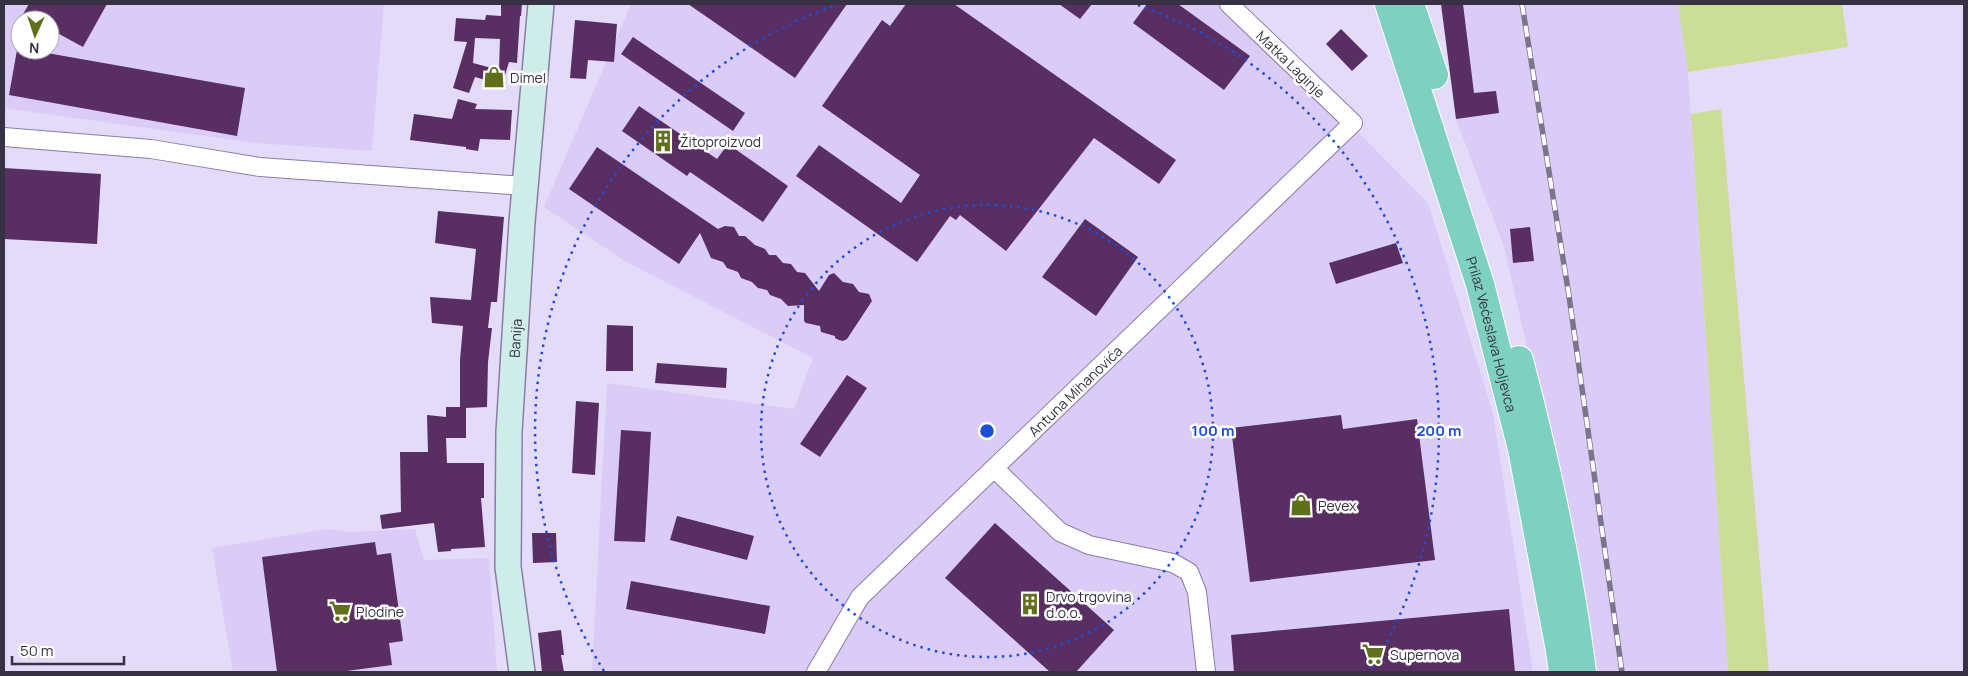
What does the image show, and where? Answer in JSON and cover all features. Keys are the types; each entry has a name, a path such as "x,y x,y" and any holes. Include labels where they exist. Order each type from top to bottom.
{"highway":[{"name":"Prilaz Većeslava Holjevca","path":"1390,4 1480,284 1522,449 1560,645 1563,672"},
{"name":"Prilaz Većeslava Holjevca","path":"1410,4 1497,273 1539,436 1578,635 1582,672"}],"main road":[{"name":"Banija","path":"522,672 508,567 509,432 525,186 541,4"}],"street":[{"name":"Matka Laginje","path":"1229,4 1353,123"},
{"name":"Antuna Mihanovića","path":"816,672 860,597 1353,123"},
{"path":"4,137 151,150 260,167 525,186"},
{"path":"994,468 1060,532 1089,545 1173,563 1189,572 1197,592 1206,672"}],"shaded area":[{"path":"4,4 384,4 372,151 255,143 4,108"},
{"path":"631,4 1224,4 1355,129 1428,203 1493,413 1533,672 592,672 607,383 794,409 813,358 628,263 544,207"},
{"path":"1441,4 1678,4 1688,72 1728,672 1593,672 1566,517 1504,247 1456,119"},
{"path":"327,529 351,532 415,529 424,560 489,558 497,672 233,672 212,548"}],"green space":[{"path":"1678,4 1842,4 1848,47 1688,72"},
{"path":"1721,109 1769,672 1728,672 1691,114"}],"building":[{"path":"29,4 107,4 83,47 60,34 60,10 25,10"},
{"path":"501,4 522,4 517,63 509,62 502,85 475,77 469,93 453,88 467,42 454,41 456,18 485,20 486,15 501,16","holes":["475,38 500,39 499,70 473,63"]},
{"path":"688,4 847,4 795,78"},
{"path":"906,4 954,4 1176,160 1159,184 1094,138 1006,251 960,215 956,220 950,216 917,262 796,176 819,145 901,203 920,175 822,106 882,20 890,26"},
{"path":"1059,4 1092,4 1080,19"},
{"path":"1147,4 1178,4 1250,56 1224,90 1133,23"},
{"path":"1441,4 1463,4 1474,93 1496,91 1499,113 1456,119"},
{"path":"575,20 617,24 614,62 588,60 586,79 570,78"},
{"path":"1341,29 1368,56 1352,71 1326,44"},
{"path":"633,37 745,113 733,131 621,54"},
{"path":"60,55 245,88 237,136 9,95 15,60 60,60"},
{"path":"458,99 477,104 475,109 512,110 510,140 480,139 478,151 466,149 466,147 410,140 414,114 452,119"},
{"path":"639,106 717,159 728,144 788,186 763,222 690,172 687,176 622,131"},
{"path":"597,147 718,229 725,226 734,227 739,236 745,236 755,245 765,249 769,255 776,255 783,263 791,264 797,272 805,273 819,291 829,275 834,273 843,282 853,284 859,292 869,294 872,301 847,339 839,340 835,336 821,332 820,326 804,321 804,305 788,306 781,299 770,295 767,290 758,288 752,282 741,278 738,272 727,268 723,262 711,258 700,233 679,264 569,189"},
{"path":"4,168 101,174 97,244 4,239"},
{"path":"438,211 504,217 497,302 491,302 488,328 492,328 488,362 487,407 466,408 466,438 446,438 447,463 484,463 484,498 481,498 485,547 451,549 451,551 438,552 434,523 382,529 380,515 401,512 400,452 428,452 427,415 446,417 446,407 460,407 460,360 463,326 432,323 430,297 471,300 476,249 435,243"},
{"path":"1085,219 1138,257 1096,316 1042,277"},
{"path":"1530,227 1534,261 1513,263 1510,229"},
{"path":"1396,243 1403,263 1336,284 1329,263"},
{"path":"607,325 633,326 633,371 606,371"},
{"path":"657,363 727,368 726,388 655,383"},
{"path":"847,375 867,388 820,457 800,444"},
{"path":"576,401 599,403 595,475 572,473"},
{"name":"Pevex","path":"1341,415 1343,429 1417,419 1435,560 1250,582 1231,428"},
{"path":"621,430 651,432 645,542 614,541"},
{"path":"677,516 754,536 747,560 670,540"},
{"name":"Drvo trgovina d.o.o.","path":"995,523 1114,630 1076,672 1050,672 945,578"},
{"path":"532,533 556,533 557,562 533,563"},
{"path":"375,542 377,555 391,553 403,641 389,643 392,665 339,672 277,672 262,557"},
{"path":"631,581 770,606 765,634 626,609"},
{"name":"Supernova","path":"1509,609 1515,672 1234,672 1231,635"},
{"path":"561,630 564,655 561,655 564,672 542,672 538,633"}],"railway":[{"path":"1522,4 1569,296 1622,672"}],"place":[{"name":"Dimel","path":"494,77"},
{"name":"Žitoproizvod","path":"663,141"},
{"name":"Pevex","path":"1301,505"},
{"name":"Drvo trgovina d.o.o.","path":"1030,604"},
{"name":"Plodine","path":"340,611"},
{"name":"Supernova","path":"1373,654"}]}
